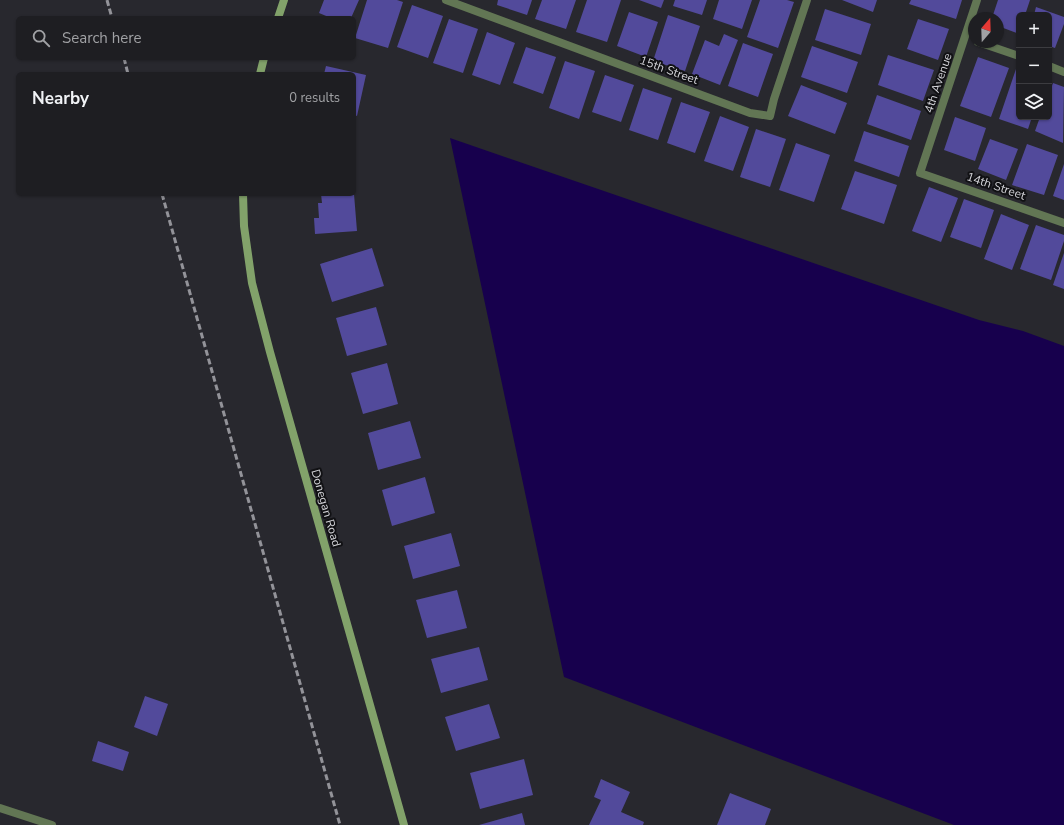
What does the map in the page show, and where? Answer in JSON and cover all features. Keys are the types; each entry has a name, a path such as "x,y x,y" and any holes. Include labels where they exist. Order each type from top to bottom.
{"street":[{"path":"279,16 284,0"},
{"name":"15th Street","path":"446,0 750,113 770,116 774,99 807,0"},
{"name":"4th Avenue","path":"920,173 977,0"},
{"path":"964,37 968,39"},
{"path":"996,48 1016,55"},
{"path":"260,72 264,60"},
{"path":"1052,67 1064,72"},
{"name":"14th Street","path":"920,173 1064,223"},
{"name":"Donegan Road","path":"243,196 244,226 252,283 404,825"},
{"path":"0,808 52,825"}],"shaded area":[{"path":"450,138 979,320 1023,331 1064,346 1064,825 954,825 564,677"}],"building":[{"path":"324,0 359,0 352,16 326,16 319,13"},
{"path":"367,0 397,0 403,2 388,48 356,38"},
{"path":"498,0 532,0 527,15 497,5"},
{"path":"542,0 576,0 566,29 535,19"},
{"path":"587,0 621,0 607,42 576,32"},
{"path":"639,0 664,0 661,8"},
{"path":"675,0 707,0 702,15 673,6"},
{"path":"719,0 752,0 742,29 713,19"},
{"path":"760,0 787,0 794,2 778,48 747,37"},
{"path":"842,0 877,0 873,12"},
{"path":"911,0 962,0 956,19 909,4"},
{"path":"998,0 1030,0 1026,12 1016,12 1016,33 1004,28 1004,12 994,12"},
{"path":"412,5 443,16 428,58 397,47"},
{"path":"1036,7 1050,12 1035,12"},
{"path":"825,9 871,24 861,55 815,40"},
{"path":"629,12 658,22 646,57 617,46"},
{"path":"1052,13 1064,17 1064,24 1055,48 1052,47"},
{"path":"668,15 700,26 685,71 653,61"},
{"path":"449,19 478,29 463,73 433,63"},
{"path":"918,19 949,29 938,60 907,49"},
{"path":"487,32 515,43 500,85 472,75"},
{"path":"724,34 738,40 720,85 692,74 705,40 719,46"},
{"path":"743,43 773,54 758,97 728,86"},
{"path":"812,46 858,62 847,93 801,77"},
{"path":"526,47 556,57 543,94 513,83"},
{"path":"888,55 934,70 923,101 878,85"},
{"path":"978,57 1009,68 991,117 960,106"},
{"path":"565,61 595,71 579,119 549,108"},
{"path":"326,66 353,72 324,72"},
{"path":"1016,69 1016,120 1031,120 1028,129 999,119"},
{"path":"356,73 366,75 356,116"},
{"path":"605,75 634,85 621,122 592,112"},
{"path":"1053,83 1064,87 1063,143 1035,131 1039,120 1052,120"},
{"path":"801,85 847,103 835,134 788,116"},
{"path":"643,88 672,98 658,140 629,130"},
{"path":"877,95 921,111 911,140 867,124"},
{"path":"681,102 710,112 695,153 667,143"},
{"path":"720,116 749,127 733,171 704,161"},
{"path":"955,117 986,128 975,161 944,150"},
{"path":"756,129 786,139 770,187 740,177"},
{"path":"864,131 909,146 899,177 854,161"},
{"path":"990,139 1018,149 1006,180 978,169"},
{"path":"796,143 830,155 814,202 779,190"},
{"path":"1027,144 1058,155 1044,195 1012,185"},
{"path":"1064,164 1064,200 1053,196"},
{"path":"855,171 897,185 884,224 841,209"},
{"path":"929,187 958,198 941,242 912,231"},
{"path":"321,196 354,196 357,231 315,234 314,218 319,218 318,203 322,203"},
{"path":"964,199 994,210 981,248 950,237"},
{"path":"1001,214 1029,225 1012,270 984,259"},
{"path":"1036,225 1064,235 1064,241 1051,280 1020,269"},
{"path":"372,248 384,286 332,302 320,264"},
{"path":"1064,253 1064,289 1053,285"},
{"path":"376,307 387,345 347,356 336,318"},
{"path":"387,363 398,404 363,414 351,373"},
{"path":"410,421 421,458 378,470 368,433"},
{"path":"425,477 435,513 392,526 382,490"},
{"path":"451,533 460,566 413,579 404,546"},
{"path":"457,590 467,628 427,638 416,600"},
{"path":"479,647 488,680 441,693 431,659"},
{"path":"145,696 168,704 157,736 134,727"},
{"path":"489,704 500,738 456,751 445,717"},
{"path":"98,741 129,752 123,771 92,761"},
{"path":"524,759 533,795 480,809 470,773"},
{"path":"601,779 630,792 621,812 644,822 643,825 589,825 601,800 594,797"},
{"path":"730,793 771,809 765,825 717,825"},
{"path":"522,813 525,825 479,825"}],"railway":[{"path":"107,0 111,16"},
{"path":"124,60 128,72"},
{"path":"163,196 340,825"}]}
